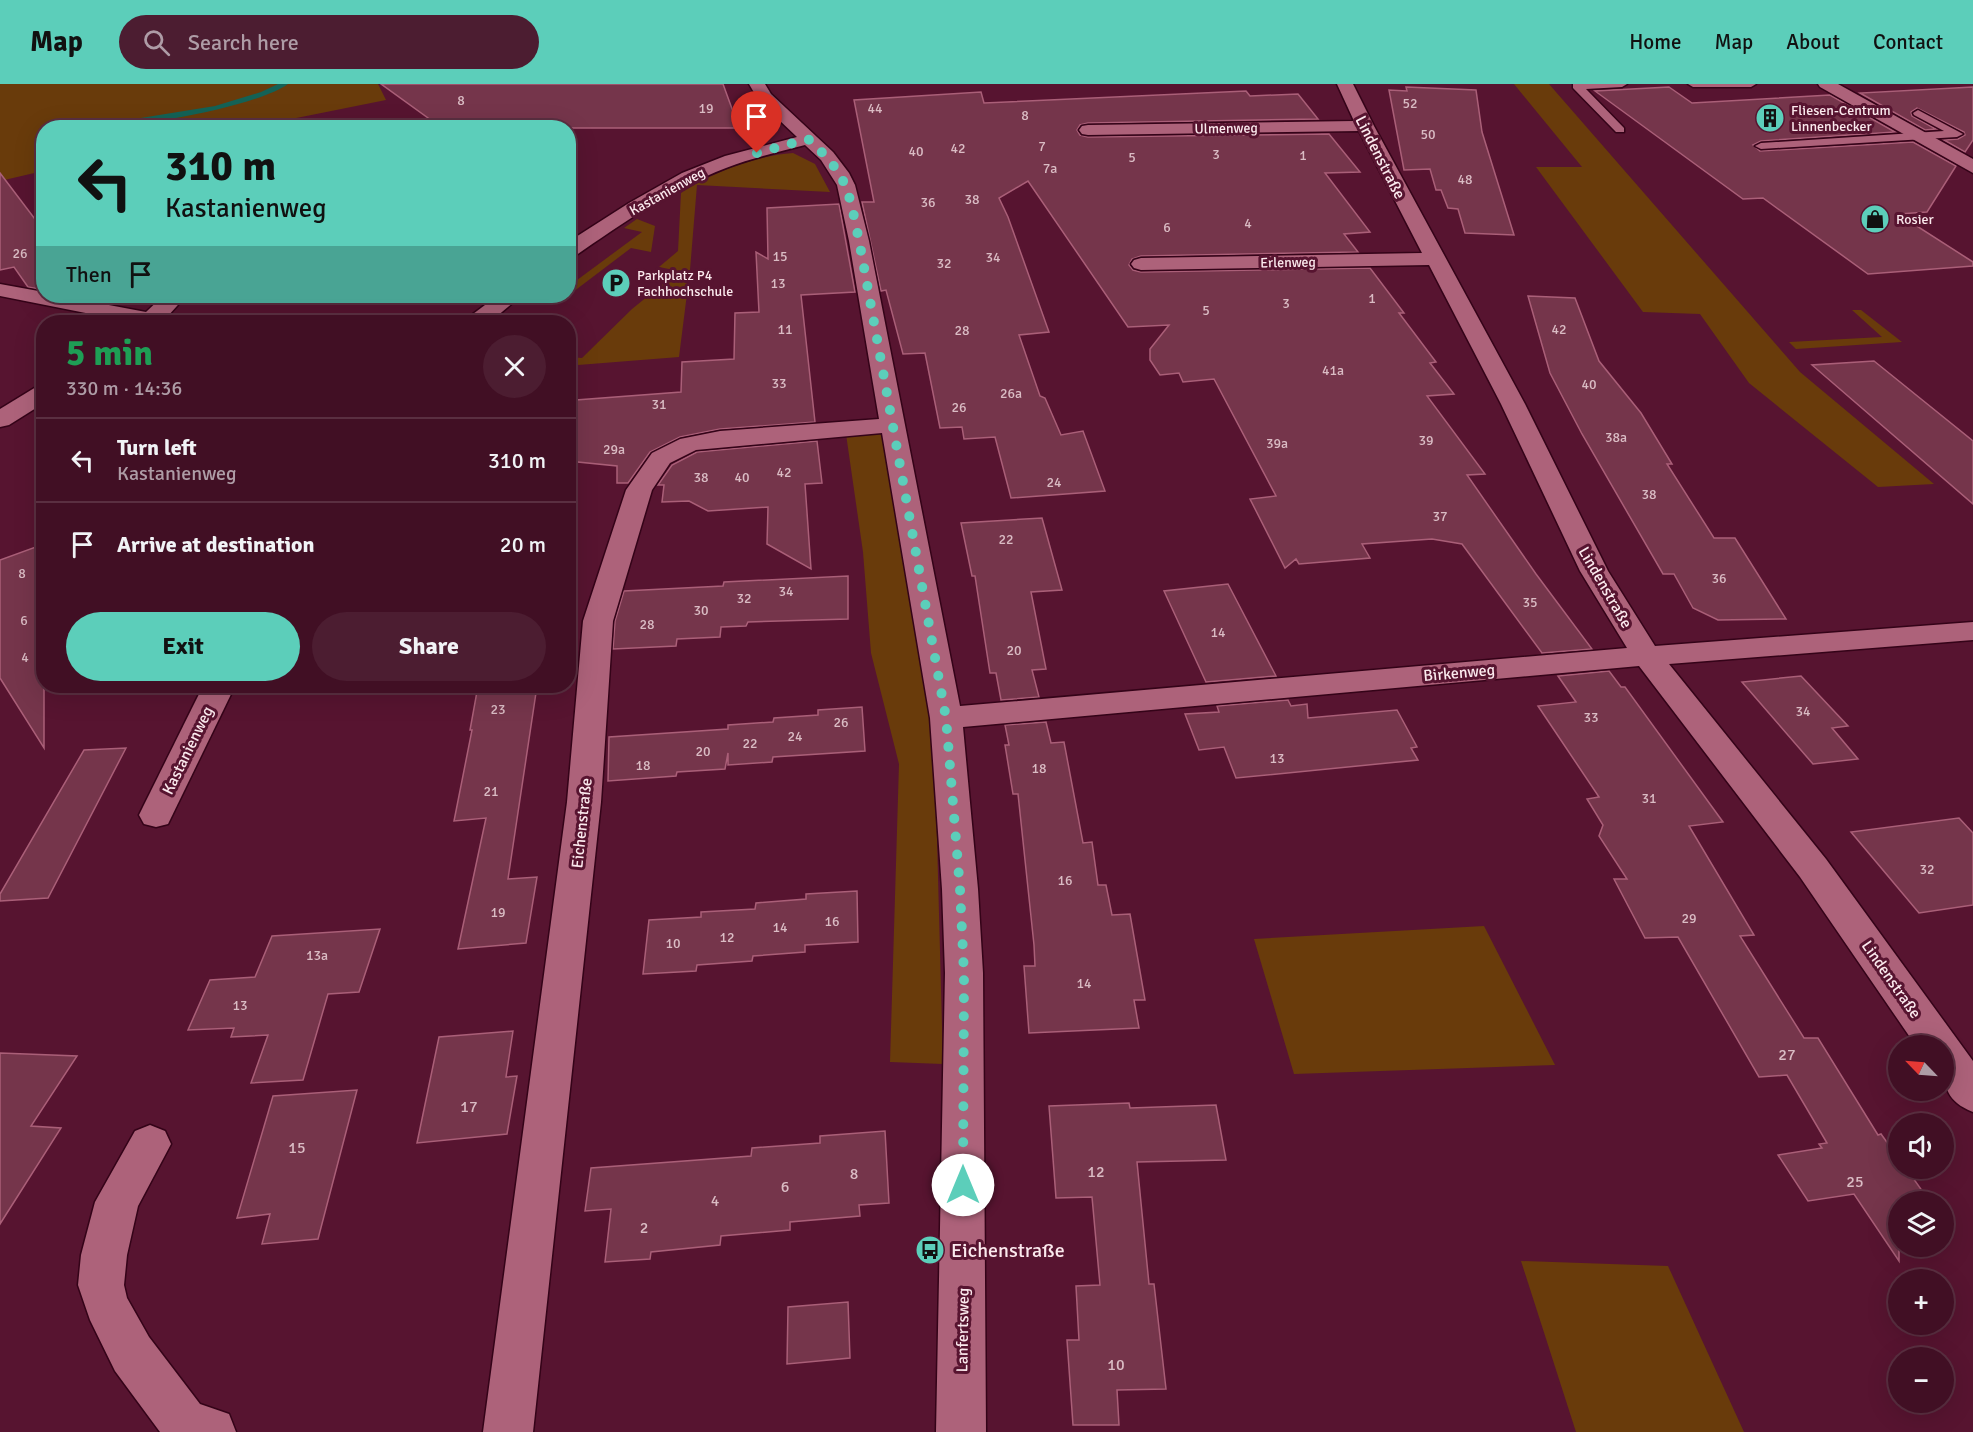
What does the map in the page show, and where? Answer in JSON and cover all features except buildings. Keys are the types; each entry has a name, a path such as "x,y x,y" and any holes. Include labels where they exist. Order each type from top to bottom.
{"street":[{"name":"Lanfertsweg","path":"757,84 765,97 833,162 846,185 859,240 946,718 960,889 964,974 961,1432"},
{"name":"Lindenstraße","path":"1345,84 1434,259 1513,404 1594,571 1647,656 1813,868 1931,1035"},
{"path":"1826,84 1973,167"},
{"name":"Ulmenweg","path":"1088,130 1365,126"},
{"name":"Kastanienweg","path":"576,247 647,201 701,171 808,139"},
{"name":"Erlenweg","path":"1141,264 1434,259"},
{"path":"0,290 36,297"},
{"path":"63,303 120,315"},
{"path":"160,315 169,303"},
{"path":"486,315 501,303"},
{"path":"0,420 36,397"},
{"name":"Eichenstraße","path":"508,1432 584,802 598,621 639,490 661,458 689,444 720,439 892,425"},
{"name":"Birkenweg","path":"946,718 1647,656 1972,632"},
{"name":"Kastanienweg","path":"156,815 216,693"},
{"path":"1954,1067 1973,1094"},
{"path":"150,1144 117,1202 104,1255 100,1285 106,1304 132,1354 184,1423 211,1432"}],"lane":[{"path":"1620,130 1577,87 1622,84"},
{"path":"1693,84 1751,84"},
{"path":"1761,146 1957,134 1918,113"}],"shaded area":[{"path":"0,84 378,84 386,100 287,120 36,120 36,173 0,181"},
{"path":"1514,84 1549,84 1800,372 1934,484 1878,487 1749,383 1700,314 1643,312 1536,167 1582,167"},
{"path":"793,153 815,164 830,192 697,185 690,270 679,357 578,365 576,368 576,358 582,358 632,309 679,271 659,267 678,251 681,193 707,178 735,166"},
{"path":"637,219 655,226 651,252 631,248 576,290 576,281 642,232 624,228"},
{"path":"1852,310 1861,310 1902,342 1796,349 1789,342 1882,337"},
{"path":"884,432 934,726 943,1064 890,1062 899,764 871,653 863,552 846,434"},
{"path":"1484,926 1555,1065 1294,1074 1254,939"},
{"path":"1521,1261 1668,1266 1744,1432 1576,1432"}],"waterway":[{"path":"141,120 215,108 263,94 284,84"}],"place":[{"name":"Fliesen-Centrum Linnenbecker","path":"1770,118"},
{"name":"Rosier","path":"1875,219"},
{"name":"Parkplatz P4 Fachhochschule","path":"616,283"},
{"name":"Eichenstraße","path":"930,1250"}],"route":[{"path":"757,153 808,139 833,162 840,173 846,185 859,240 946,718 960,889 964,974 963,1185"}]}
